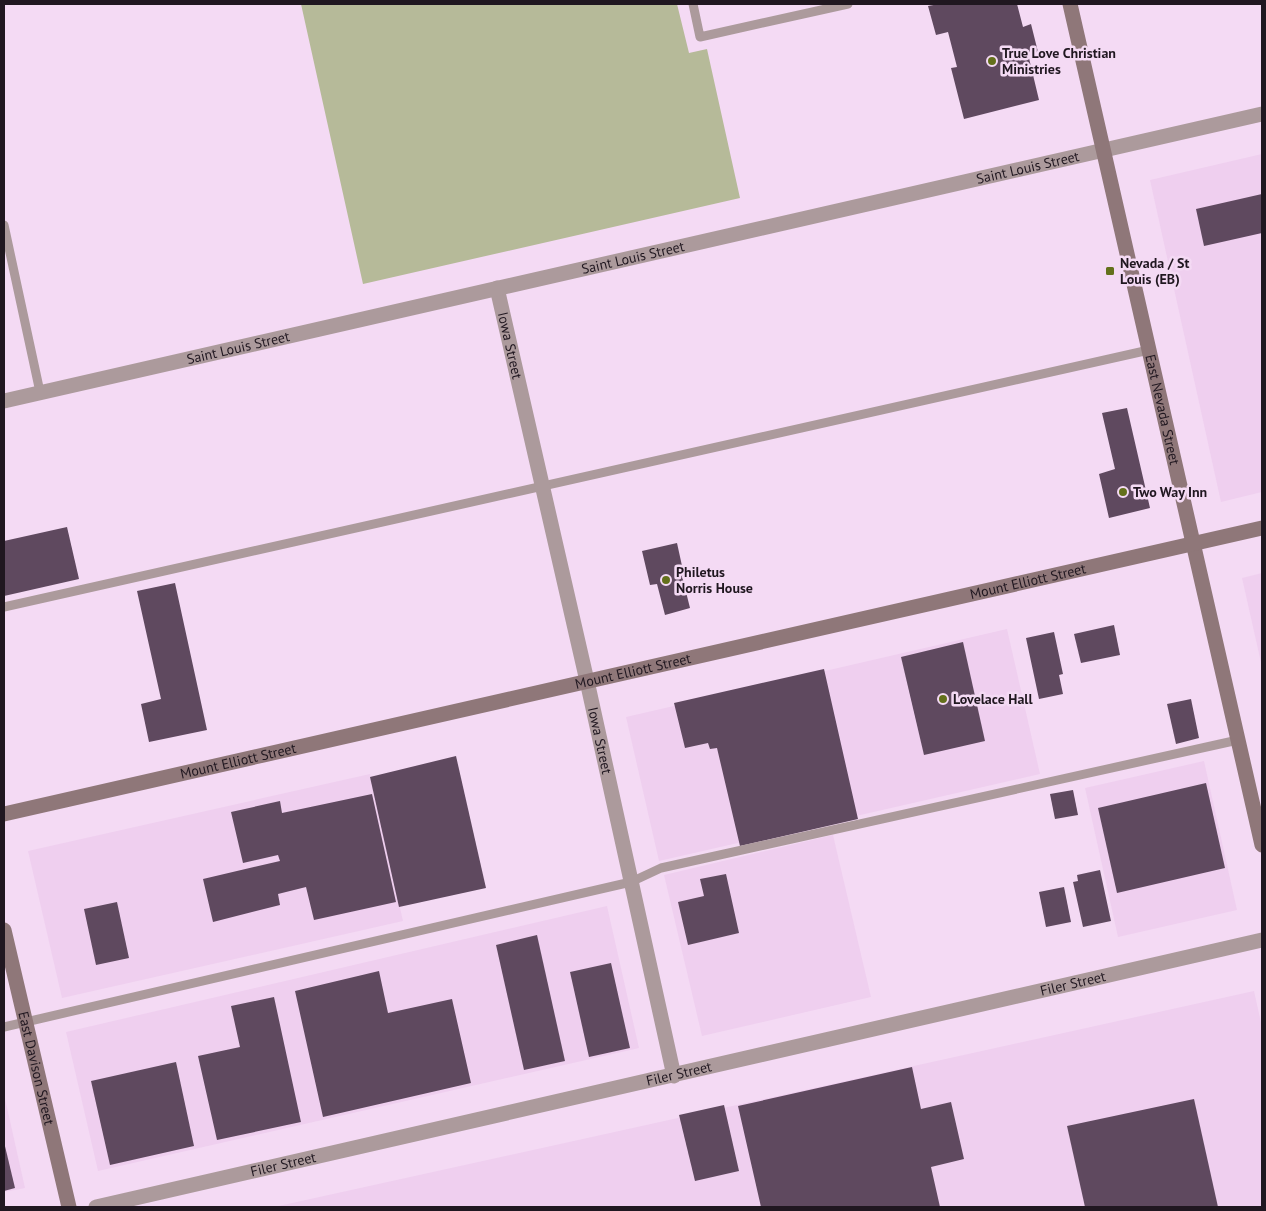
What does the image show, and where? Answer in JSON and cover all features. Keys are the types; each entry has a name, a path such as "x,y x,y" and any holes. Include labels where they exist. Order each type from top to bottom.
{"street":[{"name":"East Nevada Street","path":"1070,4 1262,845"},
{"name":"Saint Louis Street","path":"4,401 1262,114"},
{"name":"Iowa Street","path":"497,288 674,1076"},
{"name":"Mount Elliott Street","path":"4,814 1262,528"},
{"name":"East Davison Street","path":"4,930 69,1207"},
{"name":"Filer Street","path":"96,1207 1262,940"}],"lane":[{"path":"693,4 700,37 848,4"},
{"path":"4,225 40,392"},
{"path":"4,607 1149,350"},
{"path":"4,1027 631,882 661,868 1238,740"}],"shaded area":[{"path":"1262,154 1262,492 1221,502 1150,180"},
{"path":"1262,573 1262,667 1242,578"},
{"path":"1007,629 1040,774 659,861 626,717"},
{"path":"1204,761 1237,910 1118,937 1085,788"},
{"path":"370,774 403,921 62,998 28,851"},
{"path":"833,835 871,997 702,1036 664,875"},
{"path":"607,906 639,1048 98,1171 66,1032"},
{"path":"1254,991 1262,1027 1262,1207 274,1207"},
{"path":"4,1094 25,1188 4,1192"}],"green space":[{"path":"301,4 677,4 689,53 707,49 740,198 363,284"}],"building":[{"name":"True Love Christian Ministries","path":"939,4 1017,4 1023,27 1031,24 1038,52 1028,54 1039,100 964,119 951,68 957,67 948,32 936,35 928,6"},
{"path":"1262,194 1262,233 1204,246 1196,209"},
{"path":"1127,408 1150,508 1109,518 1099,474 1115,469 1102,413"},
{"path":"67,527 79,579 4,596 4,541"},
{"name":"Philetus Norris House","path":"677,543 684,575 682,576 690,608 665,615 657,584 650,585 642,551"},
{"path":"175,583 207,730 149,742 141,704 161,699 137,591"},
{"path":"1114,625 1120,655 1081,663 1074,634"},
{"path":"1054,632 1063,674 1059,675 1063,694 1039,699 1026,638"},
{"name":"Lovelace Hall","path":"963,642 985,741 924,755 901,657"},
{"path":"824,669 858,819 740,846 717,748 710,749 708,743 685,748 674,703"},
{"path":"1191,699 1199,738 1176,744 1167,704"},
{"path":"456,756 486,888 399,907 370,777"},
{"path":"1206,783 1225,868 1117,893 1098,808"},
{"path":"1073,790 1078,815 1055,819 1050,794"},
{"path":"372,794 396,902 314,920 306,887 278,894 280,905 213,922 203,879 280,861 278,855 243,863 231,812 280,801 282,813"},
{"path":"1100,870 1111,921 1083,927 1073,882 1078,881 1077,875"},
{"path":"726,874 739,933 688,945 678,902 704,896 700,879"},
{"path":"1064,887 1071,922 1046,927 1039,892"},
{"path":"117,902 129,958 96,965 84,909"},
{"path":"537,935 565,1061 524,1070 496,945"},
{"path":"611,963 630,1048 589,1057 570,972"},
{"path":"379,971 388,1013 452,999 471,1083 323,1117 295,991"},
{"path":"274,997 301,1122 217,1140 198,1056 240,1047 231,1006"},
{"path":"176,1062 194,1146 110,1165 91,1081"},
{"path":"912,1067 921,1109 951,1102 964,1159 931,1167 940,1207 761,1207 738,1106"},
{"path":"1194,1099 1218,1207 1085,1207 1067,1126"},
{"path":"724,1105 739,1171 695,1181 679,1115"},
{"path":"4,1142 15,1188 4,1191"}],"place":[{"name":"True Love Christian Ministries","path":"992,61"},
{"name":"Nevada / St Louis (EB)","path":"1110,271"},
{"name":"Two Way Inn","path":"1123,492"},
{"name":"Philetus Norris House","path":"666,580"},
{"name":"Lovelace Hall","path":"943,699"}]}
